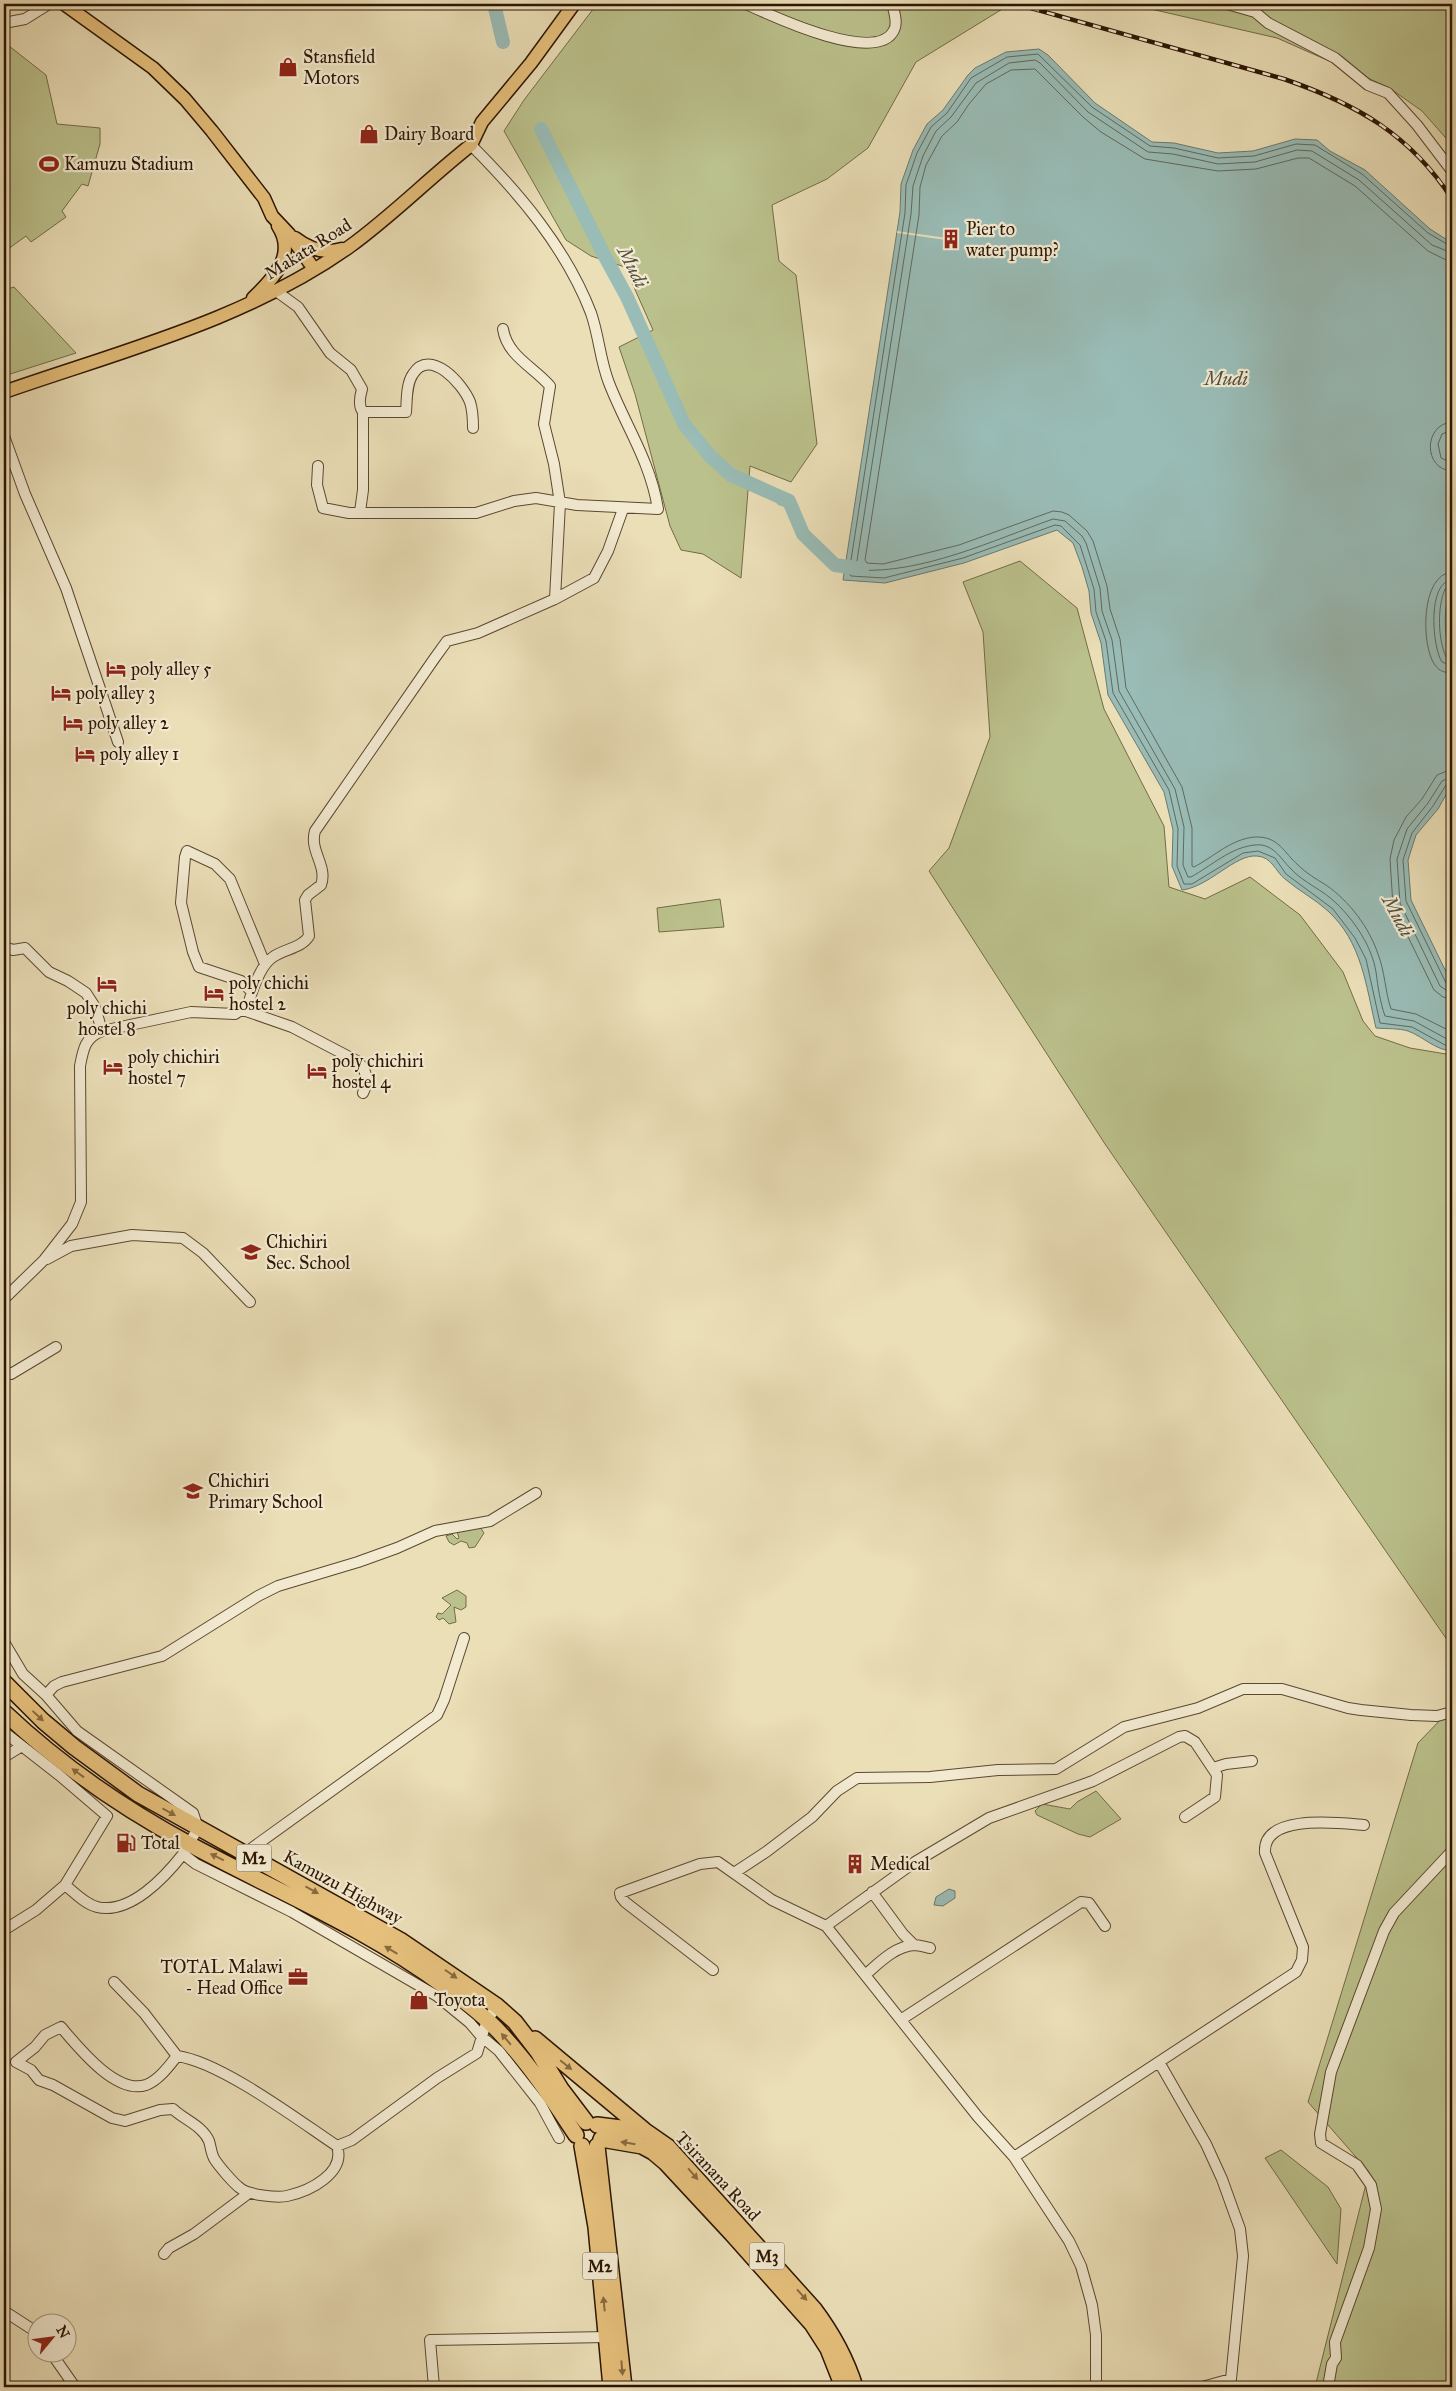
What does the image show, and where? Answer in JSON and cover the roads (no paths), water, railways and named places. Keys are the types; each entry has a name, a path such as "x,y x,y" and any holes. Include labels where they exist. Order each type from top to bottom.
{"highway":[{"name":"Kamuzu Highway","path":"4,1682 43,1721 82,1753 138,1794 400,1940 497,2006 515,2022 538,2052 590,2136 624,2387"},
{"name":"Kamuzu Highway","path":"4,1712 30,1736 99,1789 187,1850 393,1950 454,1994 502,2034 590,2136 596,2227 611,2387"},
{"path":"515,2022 645,2131"},
{"name":"Tsiranana Road","path":"590,2136 645,2131 668,2147 814,2309 832,2334 850,2371 855,2387"},
{"name":"Tsiranana Road","path":"590,2136 642,2146 666,2163 812,2324 828,2349 843,2387"}],"main road":[{"path":"64,4 153,68 185,99 264,198 283,235 283,263 276,276 248,304"},
{"name":"Makata Road","path":"4,392 180,332 248,304 276,291 349,247 471,145 482,122 531,63 574,4"},
{"path":"272,216 289,234 314,269"},
{"path":"289,234 309,246 326,252 349,247"}],"street":[{"path":"4,23 25,18 49,4"},
{"path":"746,4 793,25 854,43 886,38 891,34 895,23 892,4"},
{"path":"1227,4 1255,12 1268,23 1335,58 1368,85 1388,93 1417,125 1452,171"},
{"path":"318,466 317,485 324,508 360,512 476,513 525,498 536,498 560,503 623,509 658,509 654,483 608,382 600,352 598,334 578,285 530,208 471,145"},
{"path":"276,291 298,307 330,353 351,370 362,389 360,396 363,412 363,490 360,512"},
{"path":"503,329 507,342 513,352 550,386 544,424 553,458 560,503 555,599"},
{"path":"363,412 406,412 408,389 413,374 426,365 433,364 441,368 467,396 474,414 473,428"},
{"path":"4,436 25,494 66,588 118,742"},
{"path":"4,1299 44,1260 72,1224 81,1202 80,1066 86,1043 94,1034 102,1030 191,1012 231,1015 243,1010 248,1005 265,964 271,957 298,945 309,936 305,900 308,895 321,885 324,876 312,844 315,831 448,641 478,633 555,599 594,578 608,551 623,509"},
{"path":"252,992 241,981 200,967 196,959 181,903 187,851 215,864 230,879 265,964"},
{"path":"4,947 12,950 25,948 49,972 68,981 86,993 95,1008 102,1030"},
{"path":"243,1010 292,1027 357,1061 362,1066 367,1078 363,1094"},
{"path":"44,1260 71,1246 132,1235 183,1238 203,1253 250,1302"},
{"path":"4,1372 11,1374 56,1347"},
{"path":"46,1695 54,1686 62,1682 162,1656 258,1596 278,1586 358,1562 396,1548 435,1530 490,1521 536,1493"},
{"path":"245,1853 437,1715 444,1700 464,1638"},
{"path":"4,1642 23,1674 46,1695 77,1731 116,1761 193,1813 198,1828 187,1850 156,1884 126,1904 109,1908 88,1904 65,1885"},
{"path":"734,1872 766,1852 812,1817 837,1791 857,1778 930,1777 998,1770 1056,1769 1069,1763 1124,1728 1198,1708 1243,1689 1282,1689 1355,1709 1437,1716 1452,1712"},
{"path":"4,1732 59,1774 107,1816 65,1885 36,1910 4,1930"},
{"path":"826,1926 915,1862 989,1818 1093,1781 1179,1737 1190,1738 1217,1775 1215,1797 1185,1817"},
{"path":"4,1758 22,1746"},
{"path":"1213,1768 1226,1764 1252,1761"},
{"path":"1014,2157 1296,1972 1299,1967 1303,1947 1265,1853 1267,1839 1271,1834 1283,1829 1306,1823 1364,1825"},
{"path":"187,1850 196,1864 300,1917 437,1996 470,2023 481,2036 499,2051 540,2103 558,2138"},
{"path":"1328,2387 1332,2364 1336,2358 1335,2342 1369,2248 1376,2209 1371,2185 1361,2171 1347,2158 1321,2143 1320,2134 1331,2072 1384,1931 1394,1913 1452,1851"},
{"path":"713,1970 625,1902 620,1893 706,1862 718,1862 772,1900 826,1926 902,2019 978,2117 1014,2157 1069,2241 1086,2280 1092,2305 1096,2336 1096,2387"},
{"path":"872,1892 903,1934 914,1945"},
{"path":"902,2019 1081,1902 1088,1902 1105,1926"},
{"path":"865,1975 896,1951 914,1945 930,1948"},
{"path":"114,1982 144,2013 177,2056 204,2064 236,2081 337,2146 340,2153 337,2166 331,2174 304,2190 288,2196 277,2197 248,2193 239,2188 215,2160 209,2141 198,2128 173,2109 160,2110 125,2121 112,2118 53,2085 39,2080 31,2070 16,2062 36,2047 45,2035 60,2027 101,2069 115,2080 132,2087 147,2084 164,2072 177,2056"},
{"path":"337,2146 352,2140 477,2052 480,2048 481,2036 487,2020 497,2006"},
{"path":"1158,2062 1206,2144 1222,2179 1240,2229 1243,2256 1231,2383 1202,2387"},
{"path":"164,2254 169,2248 194,2234 248,2193"},
{"path":"4,2311 28,2327"},
{"path":"434,2387 430,2340 607,2336"},
{"path":"59,2364 75,2387"}],"water":[{"name":"Mudi","path":"1039,49 1048,55 1095,103 1152,142 1174,143 1218,153 1253,151 1295,139 1317,140 1330,151 1365,170 1430,229 1452,243 1452,430 1449,445 1452,471 1452,587 1445,614 1445,623 1447,642 1452,660 1452,784 1438,809 1416,835 1408,860 1411,900 1452,984 1452,1051 1435,1046 1408,1031 1376,1028 1361,965 1348,936 1328,911 1285,879 1266,859 1257,856 1240,860 1202,883 1182,890 1172,866 1173,830 1164,792 1108,695 1101,643 1091,613 1089,591 1082,567 1073,543 1057,530 964,563 885,583 843,580 900,212 901,184 913,150 927,124 943,110 975,68 1006,52"},
{"path":"949,1889 955,1891 955,1898 943,1906 934,1905 936,1897"}],"waterway":[{"name":"Mudi","path":"494,4 503,42"},
{"name":"Mudi","path":"541,129 627,297 684,424 710,456 731,475 789,501"},
{"path":"782,499 789,501 803,534 835,565 862,569"}],"railway":[{"path":"1016,4 1284,79 1335,99 1379,124 1399,139 1436,176 1452,199"}],"place":[{"name":"Stansfield Motors","path":"288,67"},
{"name":"Dairy Board","path":"369,134"},
{"name":"Kamuzu Stadium","path":"49,164"},
{"name":"Pier to water pump?","path":"951,239"},
{"name":"poly alley 5","path":"116,669"},
{"name":"poly alley 3","path":"61,693"},
{"name":"poly alley 2","path":"73,723"},
{"name":"poly alley 1","path":"85,754"},
{"name":"poly chichi hostel 8","path":"107,984"},
{"name":"poly chichi hostel 2","path":"214,993"},
{"name":"poly chichiri hostel 7","path":"113,1067"},
{"name":"poly chichiri hostel 4","path":"317,1071"},
{"name":"Chichiri Sec. School","path":"251,1252"},
{"name":"Chichiri Primary School","path":"193,1491"},
{"name":"Total","path":"126,1843"},
{"name":"Medical","path":"855,1864"},
{"name":"TOTAL Malawi - Head Office","path":"298,1977"},
{"name":"Toyota","path":"419,2000"}]}
